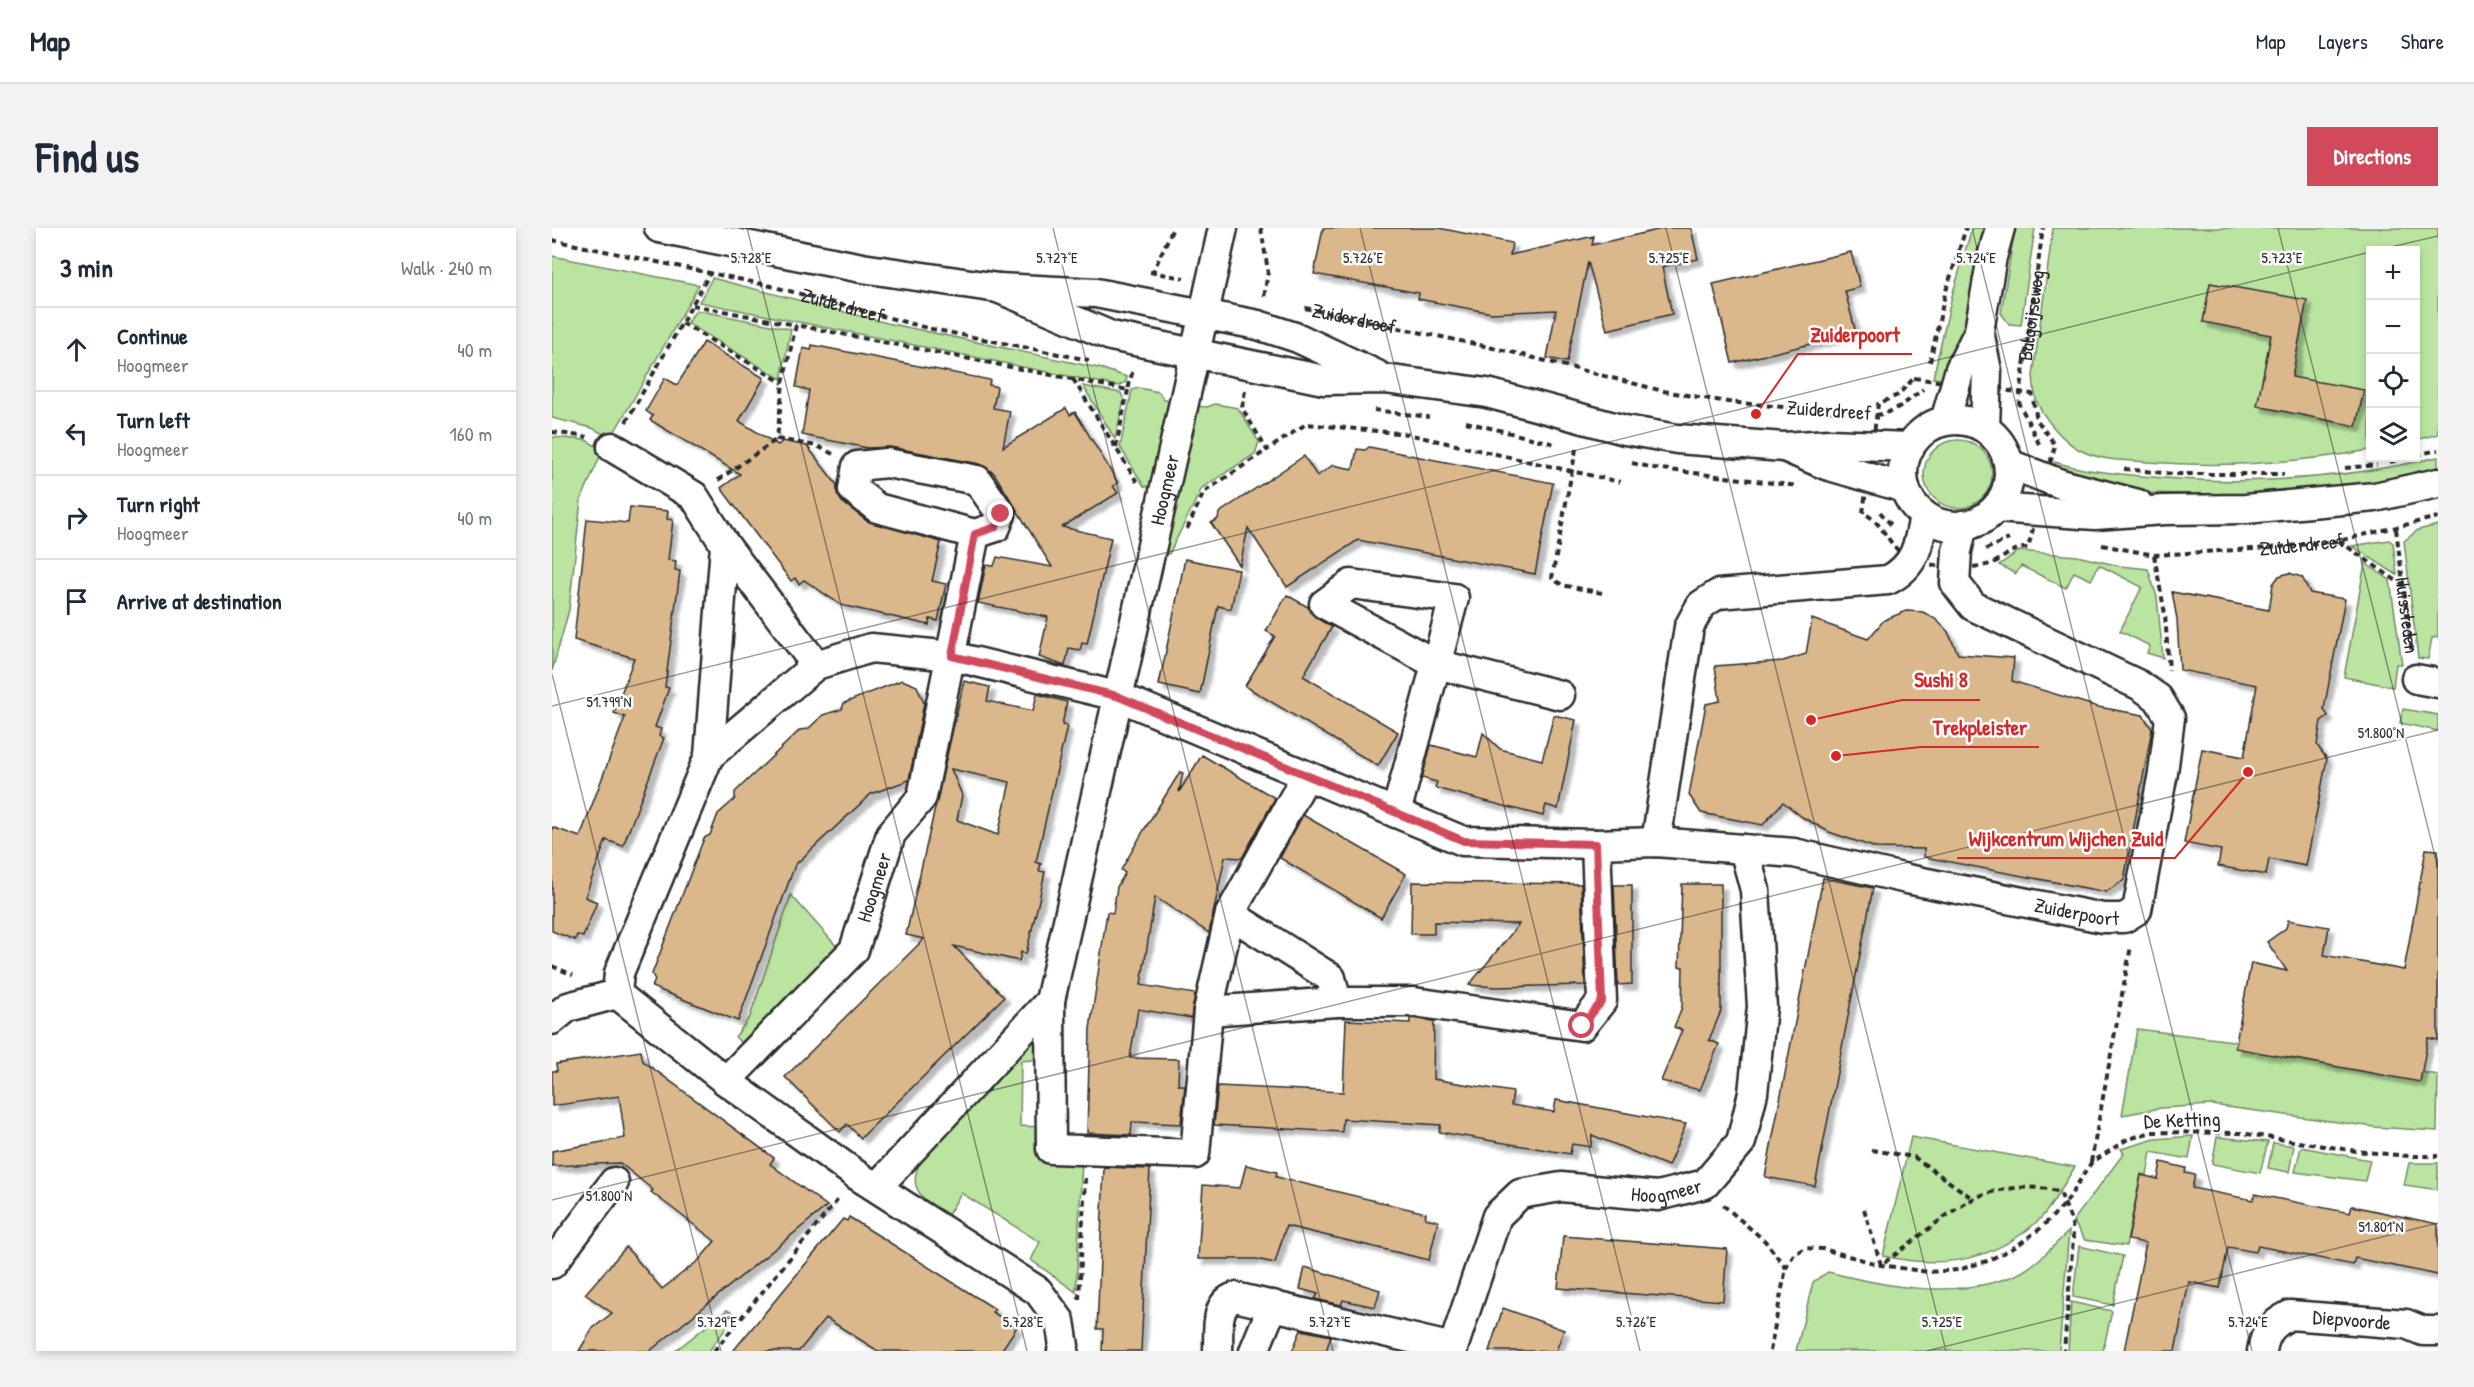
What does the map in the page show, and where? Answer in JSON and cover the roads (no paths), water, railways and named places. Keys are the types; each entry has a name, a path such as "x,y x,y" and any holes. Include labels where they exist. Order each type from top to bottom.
{"street":[{"name":"Zuiderdreef","path":"659,228 862,268 998,288 1096,293 1258,325 1298,339 1385,379"},
{"name":"Hoogmeer","path":"1224,228 1050,1001 1051,1149 1195,1154 1208,1011 1230,914 1306,776"},
{"name":"Balgoijseweg","path":"1945,421 1960,369 1979,331 1992,257 2000,228"},
{"name":"Zuiderdreef","path":"998,288 1111,336 1324,380 1385,379 1487,393 1625,430 1677,439 1784,447 1910,447"},
{"name":"Balgoijseweg","path":"1979,331 1987,371 1985,428"},
{"path":"1959,420 1985,428 2004,450 2009,464 2009,480 2005,495 1996,508 1975,522 1963,525 1936,522 1924,515 1916,508 1905,488 1904,467 1910,447 1925,430 1945,421 1959,420"},
{"path":"612,447 694,496 725,545 816,665"},
{"name":"Zuiderdreef","path":"1784,447 1826,465 1866,497 1905,488"},
{"path":"887,463 977,480 1001,514 996,527 975,534 877,508 853,489 857,466 887,463"},
{"name":"Zuiderdreef","path":"2009,464 2051,463 2164,510"},
{"name":"Zuiderdreef","path":"1996,508 2037,528 2096,515 2299,505 2375,497 2438,483"},
{"path":"1656,842 1689,627 1701,605 1718,594 1888,580 1902,573 1913,560 1919,544 1924,515"},
{"name":"Zuiderpoort","path":"1744,849 1794,853 1907,883 2103,918 2124,918 2137,910 2163,773 2170,718 2158,698 2139,685 1972,606 1955,583 1955,566 1963,525"},
{"name":"Hoogmeer","path":"726,1081 854,950 891,834 922,797 975,534"},
{"path":"617,994 619,973 709,756 725,545"},
{"path":"709,756 816,665 871,648 952,656 1117,696 1464,841 1596,844 1656,842 1744,849"},
{"path":"1396,813 1436,664 1560,695"},
{"path":"1208,1011 1337,1002 1414,1002 1582,1026 1602,1001 1596,844"},
{"name":"Hoogmeer","path":"1218,1351 1221,1306 1226,1300 1235,1297 1453,1349 1497,1216 1520,1194 1561,1187 1658,1196 1705,1184 1741,1142 1753,1093 1762,1007 1755,890 1744,849"},
{"path":"1230,914 1331,978 1337,1002"},
{"path":"617,994 726,1081 868,1182 1038,1291 1059,1321 1063,1349"},
{"path":"552,1020 568,1007 617,994"},
{"path":"868,1182 1050,1001"},
{"path":"554,1258 614,1182"},
{"path":"1254,1351 1273,1305"},
{"name":"Diepvoorde","path":"2262,1351 2265,1336 2275,1323 2290,1315 2406,1324 2428,1338"}],"place":[{"name":"Zuiderpoort","path":"1756,414"},
{"name":"Sushi 8","path":"1811,720"},
{"name":"Trekpleister","path":"1836,756"},
{"name":"Wijkcentrum Wijchen Zuid","path":"2248,772"}]}
